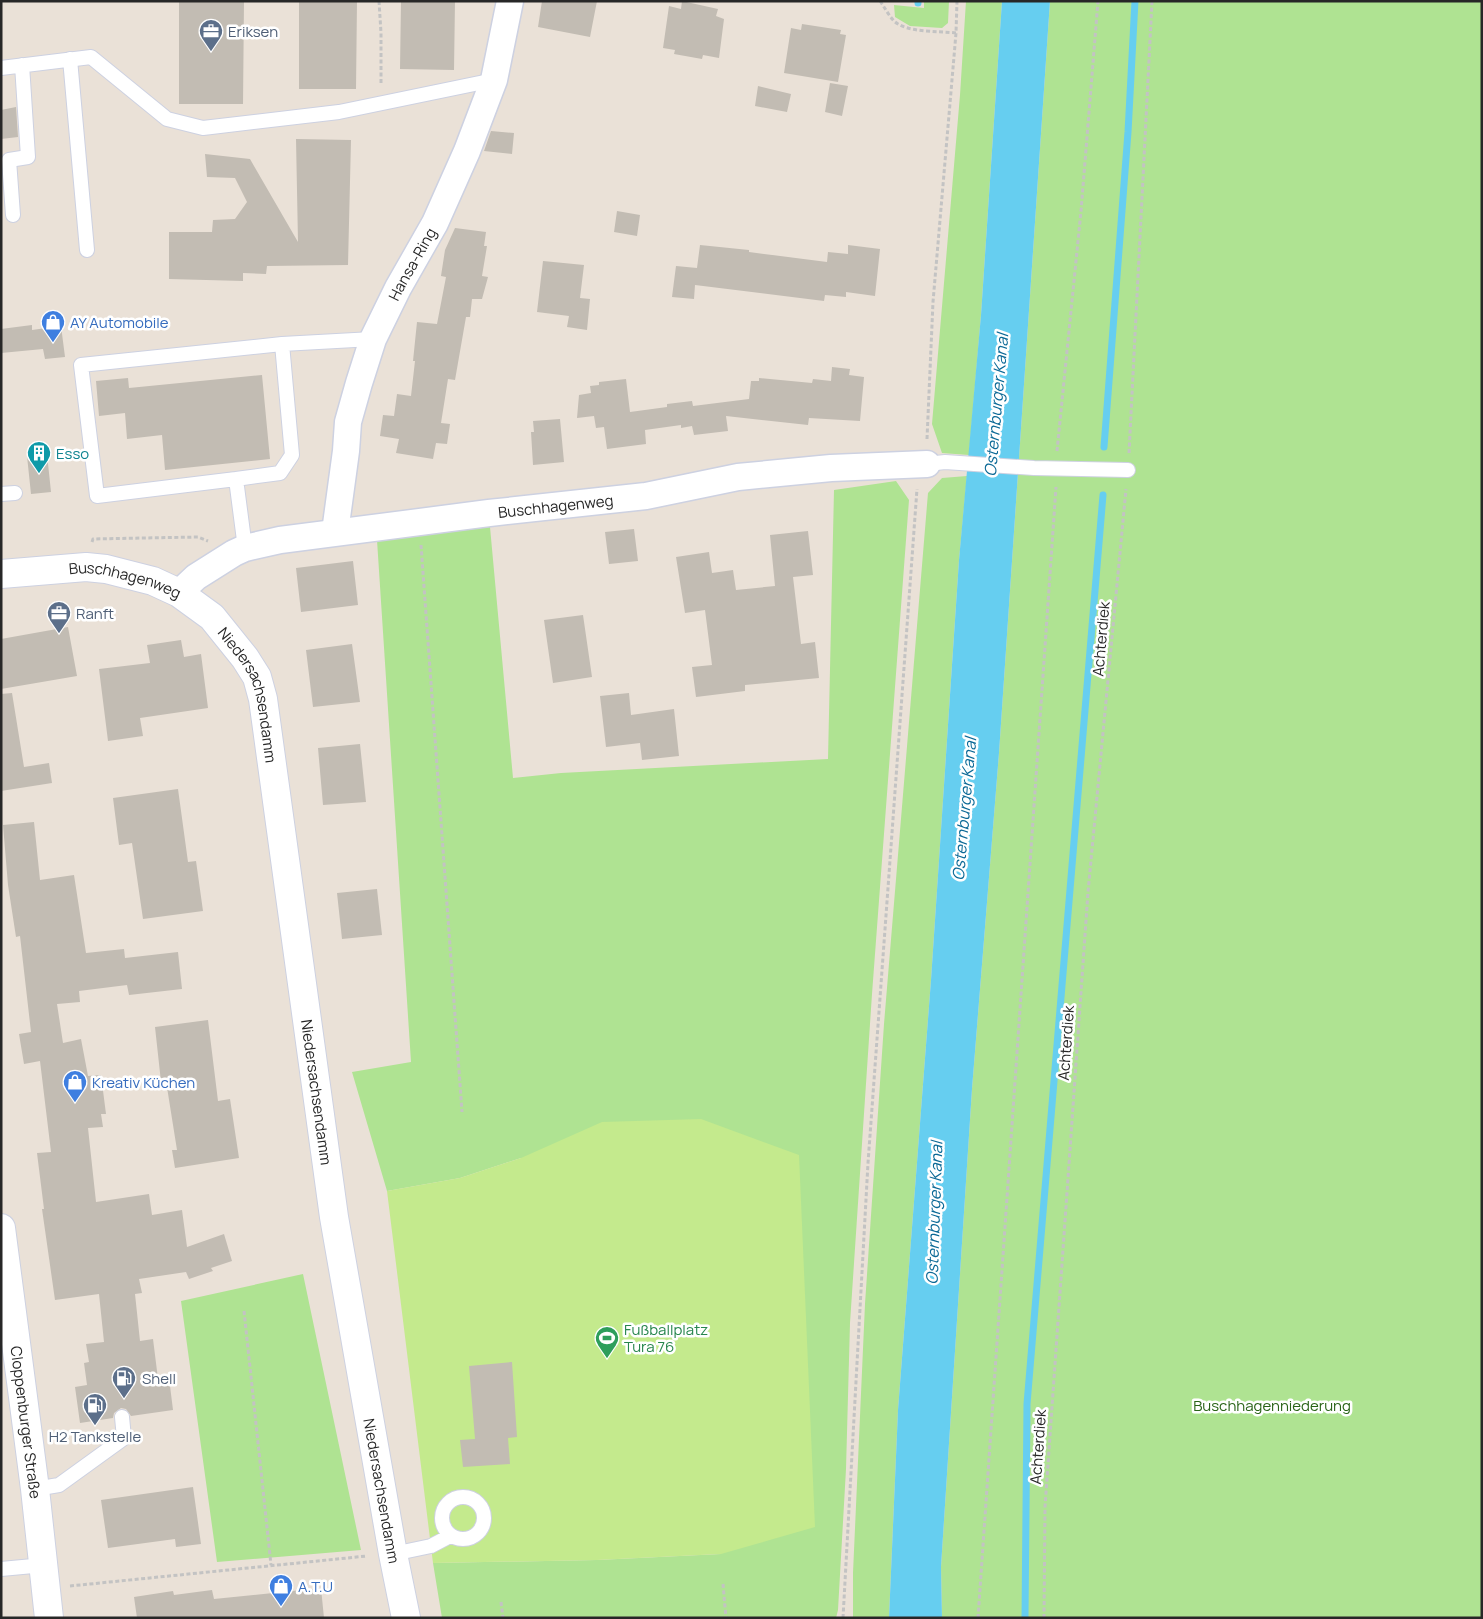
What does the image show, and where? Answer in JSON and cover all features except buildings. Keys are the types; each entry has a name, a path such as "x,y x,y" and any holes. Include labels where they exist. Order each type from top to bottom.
{"street":[{"name":"Hansa-Ring","path":"335,532 348,422 373,339 398,288 435,223 468,151 494,80 510,1"},
{"name":"Buschhagenweg","path":"1,574 86,567 106,569 153,581 179,593 196,577 234,552 280,540 646,496 738,477 831,468 936,463"},
{"name":"Niedersachsendamm","path":"179,593 212,617 230,638 257,677 263,699 334,1217 406,1618"},
{"name":"Cloppenburger Straße","path":"1,1228 49,1618"}],"lane":[{"path":"1,68 91,58 167,119 204,128 339,112 494,80"},
{"path":"70,60 87,250"},
{"path":"13,215 9,160 28,157 22,65"},
{"path":"282,344 292,455 280,473 97,496 81,365 282,344 373,339"},
{"name":"Buschhagenweg","path":"936,463 1054,469 1128,470"},
{"path":"236,479 245,548"},
{"path":"34,1489 59,1485 124,1438 122,1417"},
{"path":"393,1554 431,1546 450,1536"},
{"path":"1,1569 45,1577"}],"path":[{"path":"379,1 381,33 380,104"},
{"path":"880,1 894,21 900,26 908,29 956,33"},
{"path":"842,1618 869,1153 918,484 936,463 933,302 956,33 957,1"},
{"path":"978,1618 1056,501 1054,469 1081,211 1098,1"},
{"name":"Achterdiek","path":"1044,1618 1045,1506 1087,902 1128,470 1152,1"},
{"path":"420,522 462,1112"},
{"path":"86,567 93,538 198,537 216,544"},
{"path":"244,1311 271,1565"},
{"path":"45,1577 271,1565 393,1554"},
{"path":"723,1584 726,1618"},
{"path":"502,1602 503,1618"}],"green space":[{"path":"924,1 949,1 948,23 942,28 910,26 895,17 894,5 924,8"},
{"path":"966,1 1002,1 981,315 969,455 942,453 932,424 960,95"},
{"name":"Buschhagenniederung","path":"1050,1 1482,1 1482,1618 942,1618 941,1567 972,1089 999,753"},
{"path":"967,476 959,560 931,980 898,1410 889,1618 853,1618 853,1573 865,1304 884,1024 928,493 942,478"},
{"path":"896,481 909,500 872,994 850,1323 846,1469 836,1618 442,1618 433,1563 597,1560 721,1554 521,1158 460,1178 387,1191 352,1072 411,1062 377,540 490,527 513,778 561,773 828,759 834,490"},
{"name":"Fußballplatz Tura 76","path":"701,1119 799,1155 815,1527 721,1554 597,1560 433,1563 387,1191 460,1178 521,1158 602,1122"},
{"path":"303,1274 361,1550 217,1562 181,1301"}],"water":[{"name":"Osternburger Kanal","path":"1002,1 1050,1 999,753 972,1089 941,1567 942,1618 889,1618 898,1410 931,980 959,560 981,315"}],"waterway":[{"path":"1104,447 1128,132 1135,1"},
{"path":"1025,1618 1027,1404 1103,495"}],"place":[{"name":"Eriksen","path":"211,52"},
{"name":"AY Automobile","path":"53,343"},
{"name":"Esso","path":"39,474"},
{"name":"Ranft","path":"59,634"},
{"name":"Kreativ Küchen","path":"75,1103"},
{"name":"Fußballplatz Tura 76","path":"607,1359"},
{"name":"Shell","path":"124,1399"},
{"name":"H2 Tankstelle","path":"95,1426"},
{"name":"A.T.U","path":"281,1607"}]}
